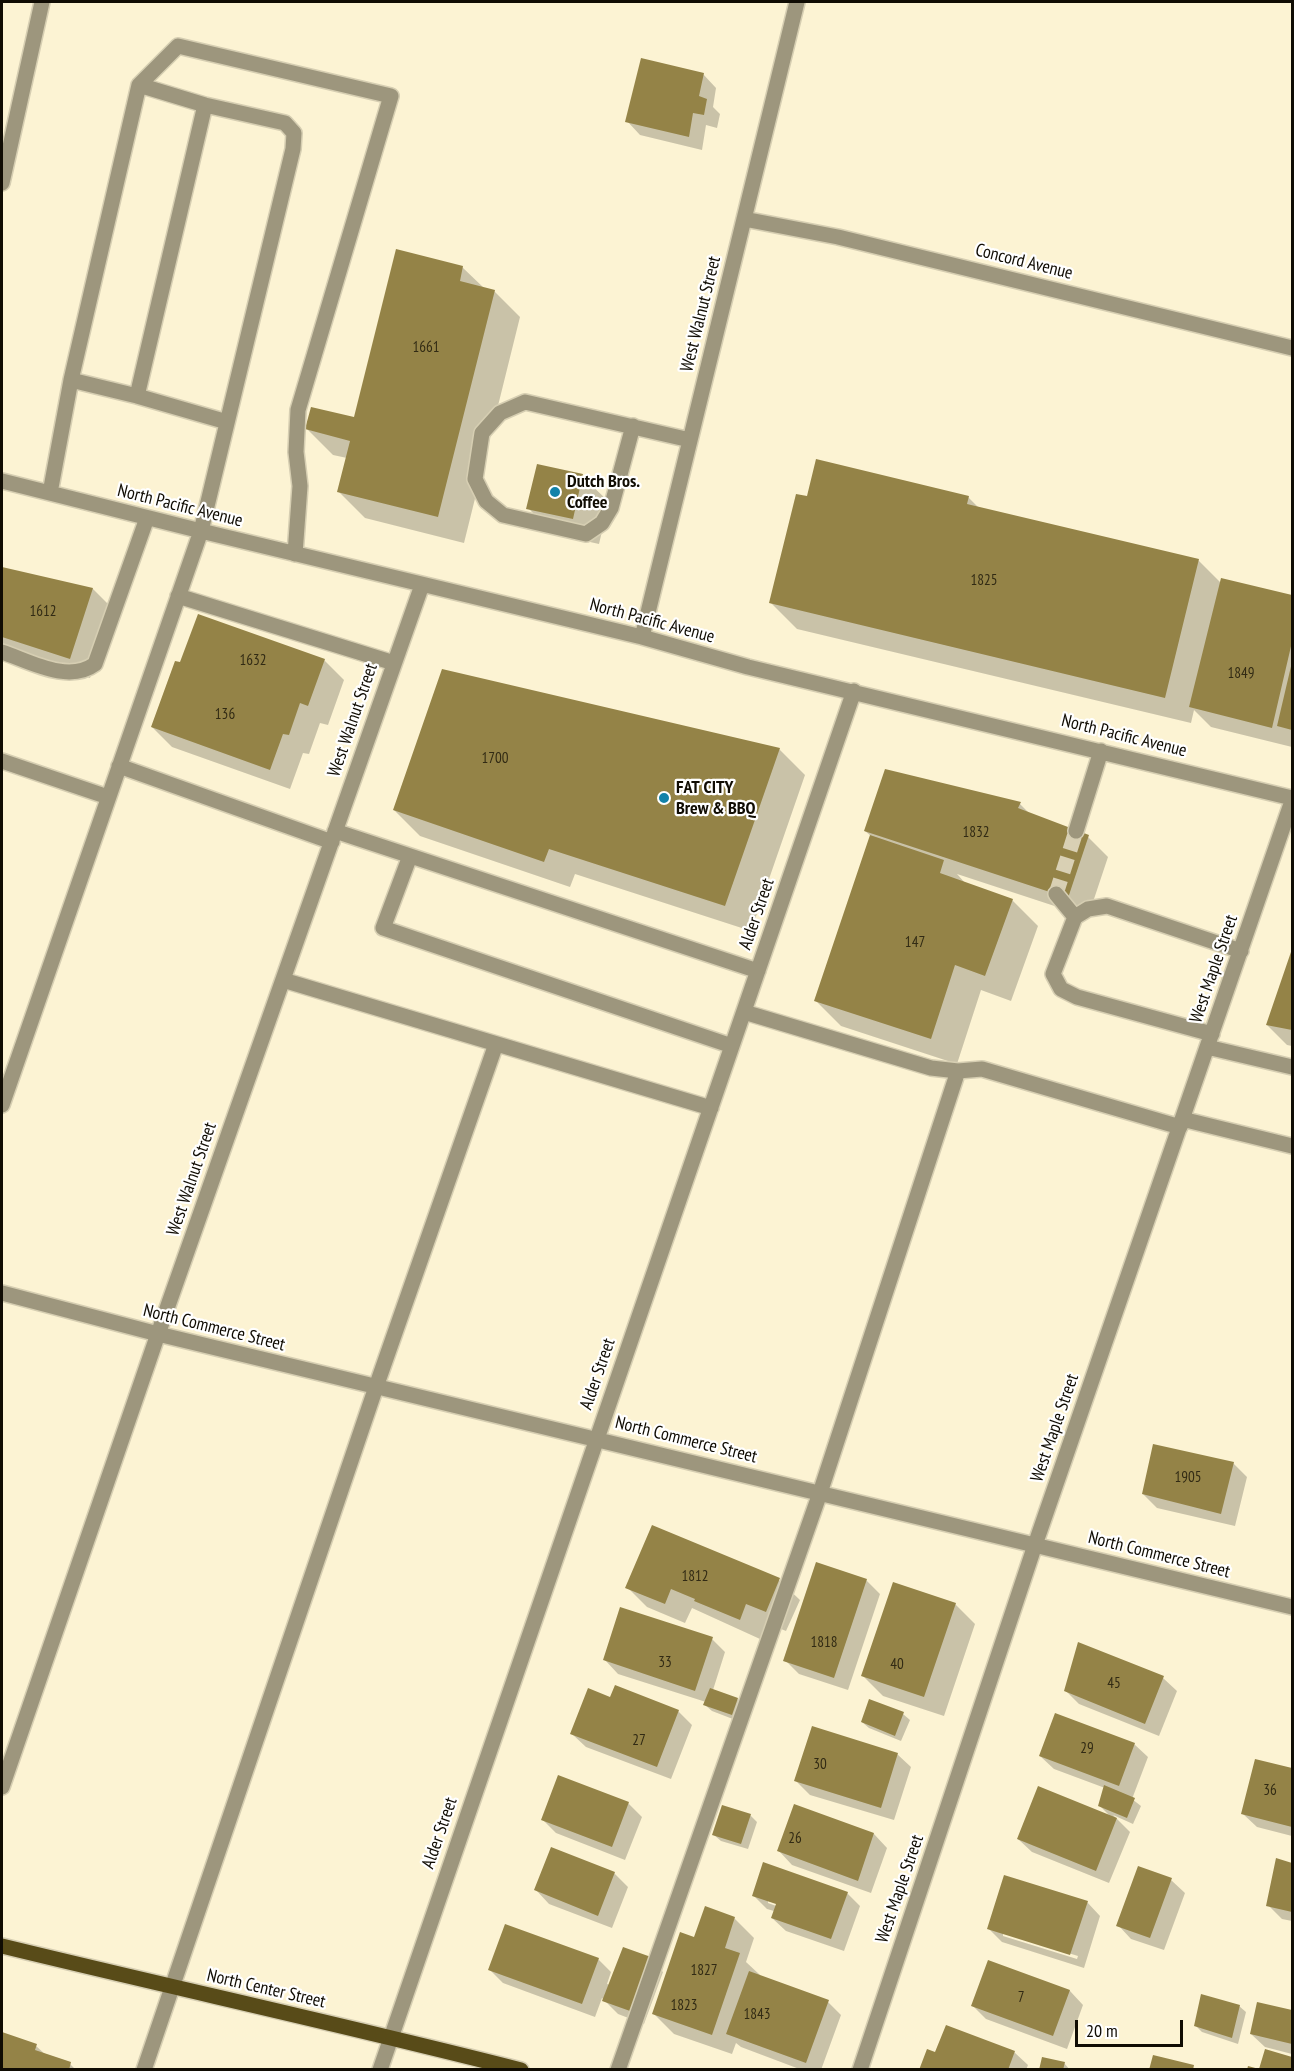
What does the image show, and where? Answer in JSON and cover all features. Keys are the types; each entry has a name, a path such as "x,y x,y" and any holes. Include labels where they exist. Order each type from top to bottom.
{"main road":[{"name":"North Center Street","path":"2,1946 172,1988 391,2037 521,2070"}],"street":[{"path":"2,183 42,2"},
{"name":"West Walnut Street","path":"642,637 797,2"},
{"path":"50,493 71,380 139,85 178,46 391,96 298,410 296,452 300,486 295,554"},
{"path":"2,1106 201,531 293,149 294,133 285,123 205,105 139,85"},
{"path":"137,396 205,105"},
{"name":"Concord Avenue","path":"744,219 838,237 1293,348"},
{"path":"71,380 227,422"},
{"path":"633,426 611,508 602,523 586,534 503,515 486,501 475,479 482,433 500,413 525,402 633,426 690,440"},
{"name":"North Pacific Avenue","path":"2,481 642,637 748,667 1293,799"},
{"path":"2,652 62,672 86,670 95,664 147,518"},
{"name":"West Walnut Street","path":"2,1787 158,1334 422,585"},
{"path":"178,596 394,663"},
{"name":"Alder Street","path":"380,2070 854,691"},
{"path":"1076,831 1101,751"},
{"path":"2,761 108,797"},
{"path":"119,766 334,836 410,856 758,972"},
{"name":"West Maple Street","path":"860,2070 1035,1545 1293,799"},
{"path":"410,856 383,928 732,1046"},
{"path":"1056,894 1075,916"},
{"path":"1241,951 1107,906 1088,909 1075,916 1053,974 1061,989 1077,997 1293,1067"},
{"path":"283,980 711,1108"},
{"path":"744,1012 931,1068 958,1071 982,1069 1181,1123 1293,1146"},
{"path":"144,2070 376,1388 496,1044"},
{"path":"618,2070 820,1493 958,1071"},
{"name":"North Commerce Street","path":"2,1293 376,1388 596,1438 1293,1607"}],"building":[{"path":"641,58 704,73 699,96 707,99 704,115 693,113 689,137 625,122"},
{"path":"396,249 463,266 460,281 495,290 438,517 337,492 350,441 305,429 311,407 354,417"},
{"path":"816,459 969,496 967,504 1199,559 1165,698 769,603 796,494 807,496"},
{"name":"Dutch Bros. Coffee","path":"537,464 583,474 573,519 526,509"},
{"path":"2,567 93,588 70,659 2,637"},
{"path":"1221,578 1292,595 1292,642 1272,728 1189,707"},
{"path":"198,614 325,659 308,706 300,703 289,735 283,734 270,770 151,727 175,661 180,662"},
{"path":"1292,662 1292,730 1277,726"},
{"path":"442,669 780,748 725,906 549,849 544,862 393,810"},
{"path":"885,769 1021,802 1018,808 1089,835 1068,898 864,831"},
{"path":"870,835 944,860 940,873 1013,899 985,976 955,965 931,1039 814,1001"},
{"path":"1292,949 1292,1030 1266,1025"},
{"path":"1153,1444 1234,1462 1221,1514 1142,1494"},
{"path":"652,1525 780,1578 766,1612 746,1604 740,1620 671,1589 665,1604 625,1588"},
{"path":"816,1562 867,1579 834,1678 783,1661"},
{"path":"893,1582 956,1603 924,1697 861,1676"},
{"path":"620,1607 713,1637 695,1691 603,1660"},
{"path":"1078,1642 1164,1676 1145,1724 1064,1691"},
{"path":"615,1685 679,1710 657,1767 570,1734 588,1688 610,1697"},
{"path":"710,1688 738,1698 732,1715 703,1705"},
{"path":"869,1699 904,1712 895,1736 861,1722"},
{"path":"1055,1713 1135,1743 1119,1786 1039,1756"},
{"path":"812,1726 898,1753 881,1808 794,1781"},
{"path":"1255,1759 1292,1768 1292,1827 1241,1814"},
{"path":"558,1775 629,1802 612,1847 541,1820"},
{"path":"1104,1785 1135,1798 1127,1818 1098,1806"},
{"path":"1038,1786 1117,1818 1096,1871 1017,1839"},
{"path":"794,1804 874,1833 858,1881 777,1851"},
{"path":"722,1805 751,1814 741,1844 712,1835"},
{"path":"551,1847 615,1872 598,1916 534,1890"},
{"path":"1276,1858 1292,1863 1292,1912 1266,1906"},
{"path":"763,1862 848,1892 831,1939 771,1918 776,1904 752,1896"},
{"path":"1138,1866 1172,1878 1150,1938 1116,1926"},
{"path":"1004,1875 1088,1901 1070,1955 987,1929"},
{"path":"705,1906 735,1917 725,1948 740,1953 712,2035 652,2014 680,1932 694,1937"},
{"path":"505,1924 599,1958 582,2004 488,1970"},
{"path":"623,1947 651,1957 630,2011 602,2001"},
{"path":"988,1960 1070,1990 1053,2036 971,2006"},
{"path":"749,1971 829,2000 806,2063 726,2034"},
{"path":"1201,1994 1240,2005 1232,2038 1194,2026"},
{"path":"1257,2002 1292,2010 1292,2044 1250,2034"},
{"path":"946,2025 1015,2051 1008,2070 919,2070 927,2049 935,2052"},
{"path":"2,2032 37,2044 35,2050 71,2062 69,2070 2,2070"},
{"path":"1265,2049 1292,2057 1292,2070 1247,2070 1248,2066 1259,2069"},
{"path":"1153,2055 1194,2065 1193,2070 1149,2070"},
{"path":"1042,2057 1065,2062 1063,2070 1039,2070"}],"tunnel":[{"path":"1056,894 1076,831"}],"place":[{"name":"Dutch Bros. Coffee","path":"555,492"},
{"name":"FAT CITY Brew & BBQ","path":"664,798"}]}
